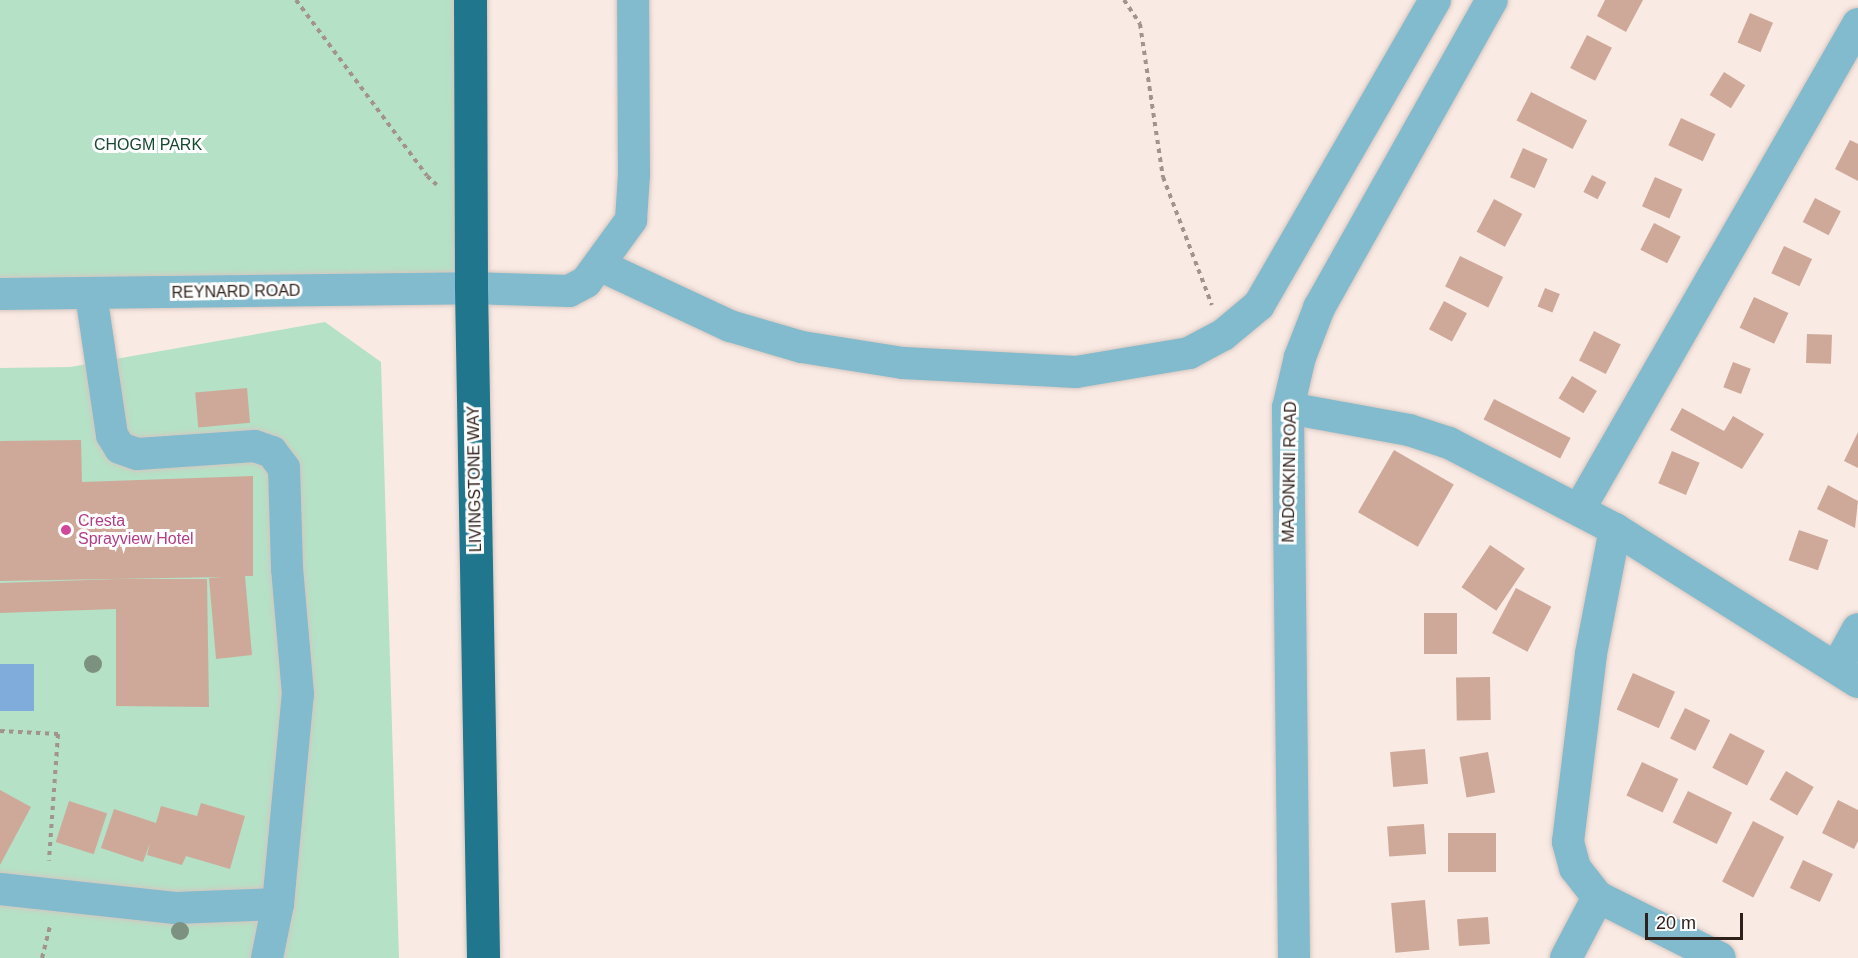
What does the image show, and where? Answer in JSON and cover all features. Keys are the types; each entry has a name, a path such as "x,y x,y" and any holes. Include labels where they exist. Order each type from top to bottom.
{"highway":[{"name":"LIVINGSTONE WAY","path":"470,0 471,288 483,958"}],"street":[{"name":"REYNARD ROAD","path":"0,294 91,295 471,288 569,291 586,282 631,220 634,175 633,0"},
{"path":"599,265 730,326 802,347 903,363 1076,372 1189,353 1223,335 1259,305 1435,0"},
{"name":"MADONKINI ROAD","path":"1294,958 1288,408 1300,357 1319,308 1492,0"},
{"path":"1580,508 1858,24"},
{"path":"91,295 110,424 120,448 137,454 255,446 272,452 284,468 287,568 298,694 278,904 267,958"},
{"path":"1288,408 1409,430 1449,443 1580,508 1848,674 1858,628"},
{"path":"1616,529 1591,654 1568,842 1575,868 1598,897 1720,958"},
{"path":"0,889 175,908 278,904"},
{"path":"1566,958 1598,897"}],"path":[{"path":"296,0 427,176 471,214"},
{"path":"1124,0 1140,24 1163,177 1223,335"},
{"path":"0,730 58,734 46,895"}],"green space":[{"name":"CHOGM PARK","path":"0,0 465,0 465,292 0,292"},
{"path":"325,322 381,362 399,958 0,958 0,368 70,367"}],"water":[{"path":"0,664 34,664 34,711 0,711"}],"building":[{"path":"1605,0 1643,0 1626,32 1597,16"},
{"path":"1750,13 1773,23 1761,52 1737,42"},
{"path":"1587,35 1612,48 1595,81 1570,68"},
{"path":"1724,72 1745,85 1731,108 1710,95"},
{"path":"1531,92 1587,121 1573,149 1516,121"},
{"path":"1681,118 1715,134 1703,161 1668,145"},
{"path":"1850,140 1858,144 1858,181 1835,169"},
{"path":"1523,148 1548,159 1535,188 1510,177"},
{"path":"1592,175 1606,182 1598,199 1583,192"},
{"path":"1655,177 1682,189 1669,218 1642,206"},
{"path":"1815,198 1841,211 1829,235 1803,222"},
{"path":"1494,199 1522,214 1505,247 1477,232"},
{"path":"1654,223 1681,237 1667,263 1640,250"},
{"path":"1784,246 1812,259 1799,286 1771,273"},
{"path":"1460,256 1503,277 1488,308 1445,287"},
{"path":"1545,288 1560,294 1552,313 1538,307"},
{"path":"1754,297 1788,313 1774,344 1740,328"},
{"path":"1444,301 1467,313 1452,341 1429,329"},
{"path":"1594,331 1621,345 1606,374 1579,360"},
{"path":"1807,334 1832,335 1831,364 1806,363"},
{"path":"1733,362 1751,369 1741,394 1723,387"},
{"path":"1572,376 1597,391 1583,413 1559,398"},
{"path":"247,388 250,423 198,427 195,393"},
{"path":"1494,399 1571,438 1560,459 1484,419"},
{"path":"1682,408 1724,431 1733,416 1764,434 1742,469 1670,430"},
{"path":"1858,432 1858,468 1844,461"},
{"path":"81,440 82,482 253,476 253,576 245,576 252,655 216,659 209,578 223,577 0,581 0,441"},
{"path":"1394,450 1454,484 1418,547 1358,512"},
{"path":"1672,451 1700,463 1686,495 1658,483"},
{"path":"1828,485 1858,501 1855,528 1817,509"},
{"path":"1799,530 1828,540 1818,570 1789,560"},
{"path":"1490,545 1525,568 1496,611 1461,587"},
{"path":"207,579 209,707 116,706 116,609 0,613 0,583"},
{"path":"1516,588 1551,607 1527,652 1492,633"},
{"path":"1424,613 1457,613 1457,654 1424,654"},
{"path":"1633,673 1675,692 1659,728 1617,710"},
{"path":"1490,677 1491,720 1457,721 1456,678"},
{"path":"1685,708 1710,720 1695,751 1670,739"},
{"path":"1730,733 1765,751 1747,785 1712,768"},
{"path":"1425,749 1428,784 1393,787 1390,752"},
{"path":"1488,752 1495,792 1467,797 1459,757"},
{"path":"1642,762 1678,779 1663,812 1626,796"},
{"path":"1786,771 1814,787 1797,816 1770,800"},
{"path":"0,790 31,807 0,865"},
{"path":"1688,791 1732,812 1717,844 1673,822"},
{"path":"1838,800 1858,810 1858,841 1854,849 1822,833"},
{"path":"69,801 107,813 94,854 56,842"},
{"path":"201,803 245,816 230,869 186,856 182,865 147,855 150,843 143,862 101,848 114,809 156,823 161,806 197,816"},
{"path":"1753,821 1784,837 1753,897 1722,882"},
{"path":"1424,824 1426,854 1389,857 1387,827"},
{"path":"1448,833 1496,833 1496,872 1448,872"},
{"path":"1803,860 1833,874 1820,902 1790,888"},
{"path":"1425,900 1429,950 1395,953 1391,903"},
{"path":"1488,917 1490,944 1459,946 1457,919"}],"place":[{"name":"Cresta Sprayview Hotel","path":"66,530"}]}
